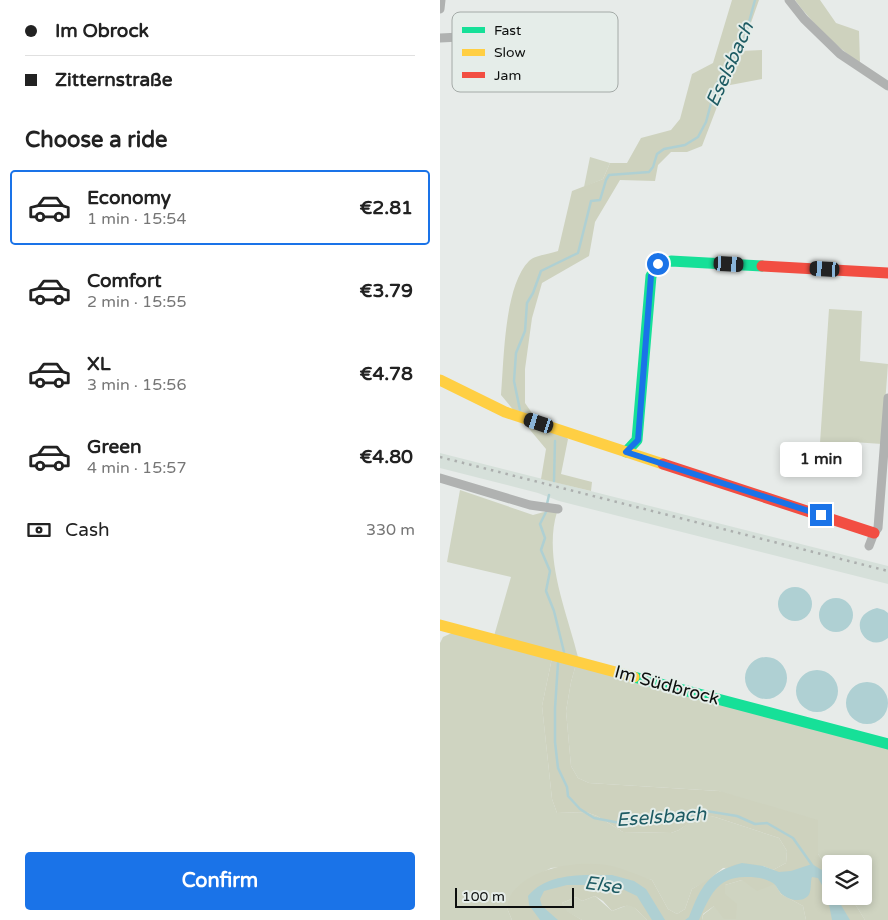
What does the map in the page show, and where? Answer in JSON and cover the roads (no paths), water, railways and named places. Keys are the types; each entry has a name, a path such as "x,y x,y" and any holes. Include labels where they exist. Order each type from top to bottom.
{"street":[{"path":"440,10 442,0"},
{"path":"789,0 804,19 840,54 888,86"},
{"path":"626,452 638,440 651,276 658,264 672,261 888,273"},
{"path":"440,380 505,412 874,532"},
{"path":"869,546 874,532 878,528 888,398"},
{"path":"440,478 530,505 558,508"},
{"name":"Im Südbrock","path":"442,629 888,744"}],"water":[{"path":"795,587 802,588 807,592 811,597 811,611 807,616 802,620 795,621 788,620 783,616 779,611 778,604 779,597 783,592 788,588"},
{"path":"836,598 843,599 848,603 852,608 852,622 848,627 843,631 836,632 829,631 824,627 820,622 819,615 820,608 824,603 829,599"},
{"path":"877,608 888,613 888,638 880,642 872,642 866,639 862,633 861,619 867,612"},
{"path":"770,657 778,660 784,666 787,678 784,690 778,696 762,699 754,696 748,690 745,674 748,666 754,660"},
{"path":"821,670 829,673 835,679 838,691 835,703 829,709 813,712 805,709 799,703 796,687 799,679 805,673"},
{"path":"871,682 879,685 885,691 888,703 885,715 879,721 863,724 855,721 849,715 846,699 849,691 855,685"},
{"path":"742,863 763,866 779,872 791,871 812,864 822,870 822,885 818,878 812,877 808,896 801,900 793,900 786,897 770,881 747,877 728,880 716,889 699,920 685,920 689,917 707,882 713,876"},
{"name":"Else","path":"579,875 612,875 634,881 646,889 665,920 652,920 637,896 620,888 599,885 567,885 544,891 540,899 542,906 558,920 540,920 529,905 528,896 536,888 556,879"},
{"path":"829,905 841,905 850,920 832,920"}],"waterway":[{"name":"Eselsbach","path":"520,410 514,381 516,353 525,331 527,303 541,271 578,253 591,201 600,200 609,175 649,172 653,167 657,154 664,149 685,145 698,137 706,122 716,85 745,37 755,0"},
{"name":"Eselsbach","path":"554,481 555,441"},
{"name":"Eselsbach","path":"547,504 549,495"},
{"name":"Eselsbach","path":"546,512 540,524 545,538 541,550 550,571 546,591 554,611 564,652"},
{"name":"Eselsbach","path":"558,663 555,708 555,742 558,768 567,787 568,796 580,809 594,818 620,823 676,819 706,811 737,816 755,824 767,823 793,838 812,865"}],"railway":[{"path":"440,457 888,571"}]}
